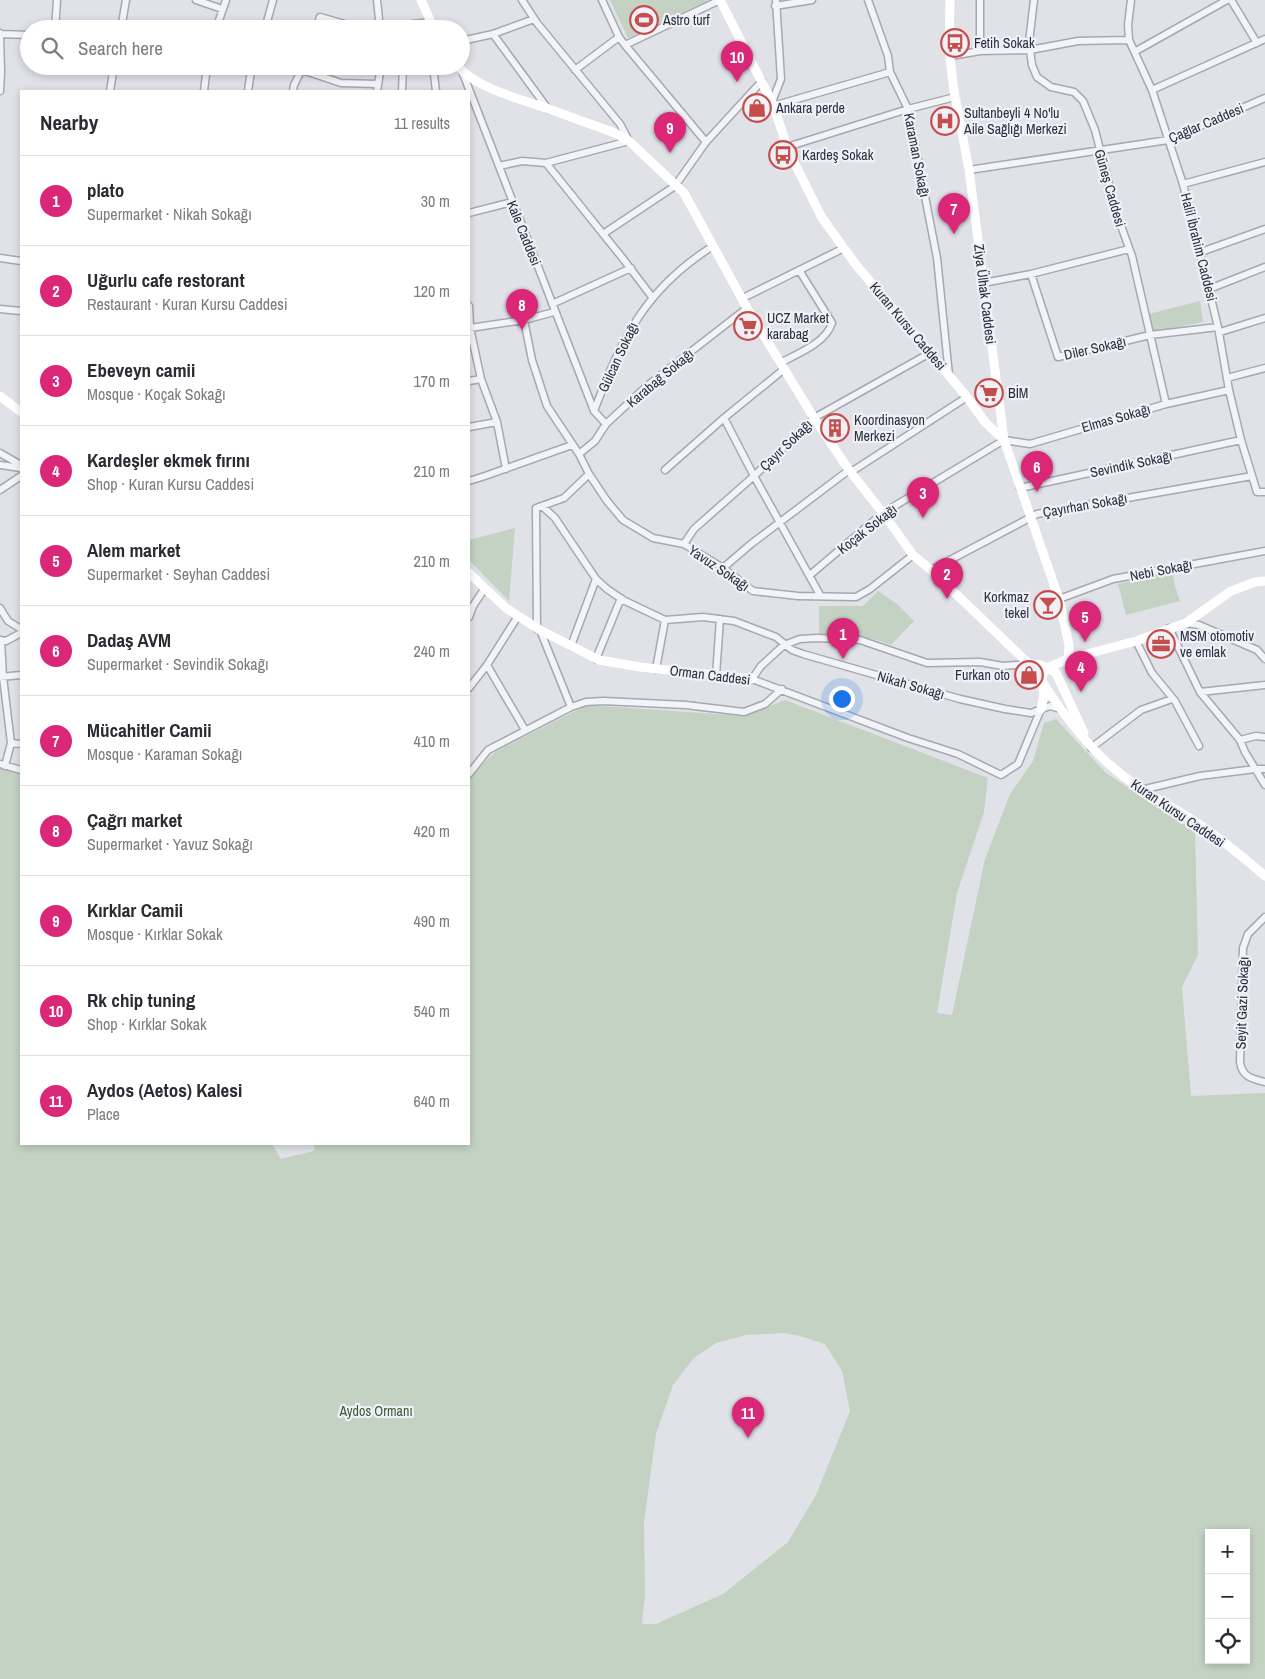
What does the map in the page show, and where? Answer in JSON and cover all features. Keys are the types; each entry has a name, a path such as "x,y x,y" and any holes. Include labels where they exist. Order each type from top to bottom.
{"street":[{"path":"56,20 57,0"},
{"path":"123,20 126,0"},
{"path":"196,0 222,9"},
{"path":"219,20 226,0"},
{"path":"267,20 273,0"},
{"path":"377,0 379,20"},
{"path":"422,0 431,20"},
{"path":"499,166 522,160 546,163 629,141 620,124 575,70 522,0"},
{"path":"602,0 625,46 706,142"},
{"path":"625,46 720,0"},
{"name":"Kuran Kursu Caddesi","path":"720,0 773,104 787,147 822,218 984,422 1004,440 1058,599 1069,645 1068,659"},
{"path":"773,104 781,79 776,3 812,0"},
{"name":"Karaman Sokağı","path":"868,0 888,56 890,72 908,109 937,258 949,376"},
{"name":"Ziya Ülhak Caddesi","path":"950,0 949,50 955,97 969,170 1004,440"},
{"path":"980,0 980,51"},
{"name":"Güneş Caddesi","path":"1034,0 1029,42 1032,65 1037,77 1051,87 1074,92 1083,101 1095,130 1116,212 1129,249 1166,404"},
{"name":"Halil İbrahim Caddesi","path":"1131,0 1128,25 1130,40 1152,90 1183,184 1210,289 1229,390 1241,440 1257,492 1265,492"},
{"path":"1136,51 1227,0"},
{"path":"1232,0 1257,43"},
{"path":"470,39 493,34 534,18"},
{"path":"0,91 0,33 20,34"},
{"path":"493,34 548,109"},
{"path":"575,70 619,37"},
{"path":"1152,90 1265,39"},
{"path":"950,56 980,51 1030,50 1078,41 1130,40"},
{"path":"773,104 890,72"},
{"name":"Kuran Kursu Caddesi","path":"470,74 502,94 615,133 629,141 684,193 747,308 814,418 850,471 913,555 1029,664 1091,748 1142,790 1197,823 1265,876"},
{"path":"110,90 113,75"},
{"path":"204,90 206,75"},
{"path":"248,90 251,75"},
{"path":"293,90 299,75"},
{"path":"321,75 341,83 377,88 379,75"},
{"path":"402,75 402,90"},
{"path":"434,75 436,90"},
{"name":"Kale Caddesi","path":"463,75 469,90"},
{"path":"603,234 675,186 706,142 762,81"},
{"name":"Kale Caddesi","path":"470,93 594,411 606,424"},
{"path":"787,147 908,109 955,97"},
{"name":"Çağlar Caddesi","path":"969,170 1168,140 1265,98"},
{"path":"1183,184 1265,162"},
{"path":"546,163 631,268 652,297"},
{"path":"470,213 512,202"},
{"path":"1201,252 1265,229"},
{"name":"Gülcan Sokağı","path":"594,411 608,374 637,317 652,297 692,259 713,246"},
{"path":"742,298 844,248"},
{"path":"983,283 1032,274 1129,249"},
{"path":"0,258 20,261"},
{"path":"1210,289 1265,267"},
{"path":"552,304 631,268"},
{"path":"665,470 782,366 829,332 832,323 799,270"},
{"name":"Diler Sokağı","path":"1032,274 1058,357 1150,335 1219,330 1265,318"},
{"name":"Karabağ Sokağı","path":"579,454 595,442 606,424 648,385 747,308"},
{"path":"0,309 20,311"},
{"path":"506,469 497,422 481,379 470,328 524,320 554,312"},
{"name":"Yavuz Sokağı","path":"524,320 532,360 547,406 579,454 589,474 607,501 623,520 653,538 684,544 723,568 753,591 798,596 856,597 870,589 913,555"},
{"name":"Çayır Sokağı","path":"684,544 694,529 754,476 814,418 930,353"},
{"path":"1227,378 1265,368"},
{"path":"470,381 481,379"},
{"name":"Elmas Sokağı","path":"1004,440 1030,444 1166,404 1229,390"},
{"path":"0,396 20,411"},
{"path":"723,568 779,522 850,471 966,397"},
{"path":"724,418 820,595"},
{"path":"470,428 497,422"},
{"name":"Koçak Sokağı","path":"810,575 883,513 1004,440"},
{"name":"Sevindik Sokağı","path":"1020,488 1241,440"},
{"path":"470,480 572,445"},
{"path":"0,452 20,466"},
{"path":"0,465 20,467"},
{"path":"539,507 564,498 589,474"},
{"name":"Çayırhan Sokağı","path":"931,570 1037,514 1252,476"},
{"path":"0,490 20,477"},
{"path":"539,507 555,518 596,579 607,589 666,620 656,669"},
{"path":"539,507 538,629 571,707"},
{"name":"Nebi Sokağı","path":"1058,599 1113,580 1265,551"},
{"name":"Orman Caddesi","path":"470,576 506,608 518,616 538,629 596,659 656,669 752,679 900,735 958,754 1001,775 1018,764 1041,709"},
{"path":"571,646 596,579"},
{"path":"1041,709 1044,694 1043,674 1047,668 1068,659 1136,641 1186,623 1231,591 1256,582 1265,581"},
{"path":"470,614 485,588"},
{"path":"596,659 621,598"},
{"path":"0,608 8,621 20,630"},
{"path":"470,687 518,616"},
{"name":"Nikah Sokağı","path":"666,620 703,617 734,621 757,628 776,637 792,650 803,654 960,699 1031,713 1050,706 1061,709"},
{"path":"716,675 720,619"},
{"path":"1186,623 1199,625 1256,650 1265,659"},
{"path":"1169,628 1200,692 1240,740 1265,785"},
{"path":"20,632 6,641 1,640 1,677 11,743 2,765 20,770"},
{"path":"752,679 761,666 784,644 800,639 850,638 865,641 927,663 980,662 1003,666 1029,664 1047,668 1056,673"},
{"path":"1136,641 1152,672 1172,699 1199,746"},
{"path":"1041,709 1049,693 1055,688 1056,673 1068,659"},
{"path":"486,665 525,730"},
{"name":"Kuran Kursu Caddesi","path":"1056,673 1091,748"},
{"path":"1,677 20,675"},
{"path":"1200,692 1265,685"},
{"path":"470,773 488,750 571,707 586,702 603,701 686,705 744,712 765,704 782,689"},
{"path":"1091,748 1141,710 1172,699"},
{"path":"1240,740 1256,736 1265,737"},
{"path":"11,743 20,744"},
{"path":"1142,790 1200,776 1265,769"},
{"name":"Seyit Gazi Sokağı","path":"1265,917 1248,934 1243,948 1240,1062 1246,1076 1265,1082"}],"green space":[{"name":"Astro turf","path":"610,0 706,0 707,1 628,38"},
{"path":"1200,301 1203,322 1152,332 1149,314"},
{"path":"515,528 509,601 470,561 470,540"},
{"path":"1172,571 1180,601 1126,615 1118,584"},
{"path":"878,591 897,604 914,621 891,645 865,637 819,635 819,606 863,606"},
{"name":"Aydos Ormanı","path":"785,700 988,778 984,812 957,893 937,1013 952,1015 985,859 1010,794 1033,761 1044,723 1056,719 1106,773 1195,831 1198,955 1182,987 1191,1096 1265,1093 1265,1679 0,1679 0,763 20,771 20,1145 273,1145 281,1159 314,1151 315,1145 470,1145 470,777 495,752 587,705 744,716","holes":["784,1333 825,1344 842,1371 850,1411 816,1495 788,1542 723,1594 656,1624 642,1624 645,1595 644,1522 656,1434 673,1385 694,1358 716,1343 746,1335"]}],"place":[{"name":"Astro turf","path":"644,20"},
{"name":"Fetih Sokak","path":"955,43"},
{"name":"Rk chip tuning","path":"737,82"},
{"name":"Ankara perde","path":"757,108"},
{"name":"Sultanbeyli 4 No'lu Aile Sağlığı Merkezi","path":"945,121"},
{"name":"Kırklar Camii","path":"670,153"},
{"name":"Kardeş Sokak","path":"783,155"},
{"name":"Mücahitler Camii","path":"954,234"},
{"name":"UCZ Market karabag","path":"748,326"},
{"name":"Çağrı market","path":"522,330"},
{"name":"BİM","path":"989,393"},
{"name":"Koordinasyon Merkezi","path":"835,428"},
{"name":"Dadaş AVM","path":"1037,492"},
{"name":"Ebeveyn camii","path":"923,518"},
{"name":"Uğurlu cafe restorant","path":"947,599"},
{"name":"Korkmaz tekel","path":"1048,605"},
{"name":"Alem market","path":"1085,642"},
{"name":"MSM otomotiv ve emlak","path":"1161,644"},
{"name":"plato","path":"843,659"},
{"name":"Furkan oto","path":"1029,675"},
{"name":"Kardeşler ekmek fırını","path":"1081,692"},
{"name":"Aydos (Aetos) Kalesi","path":"748,1438"}]}
